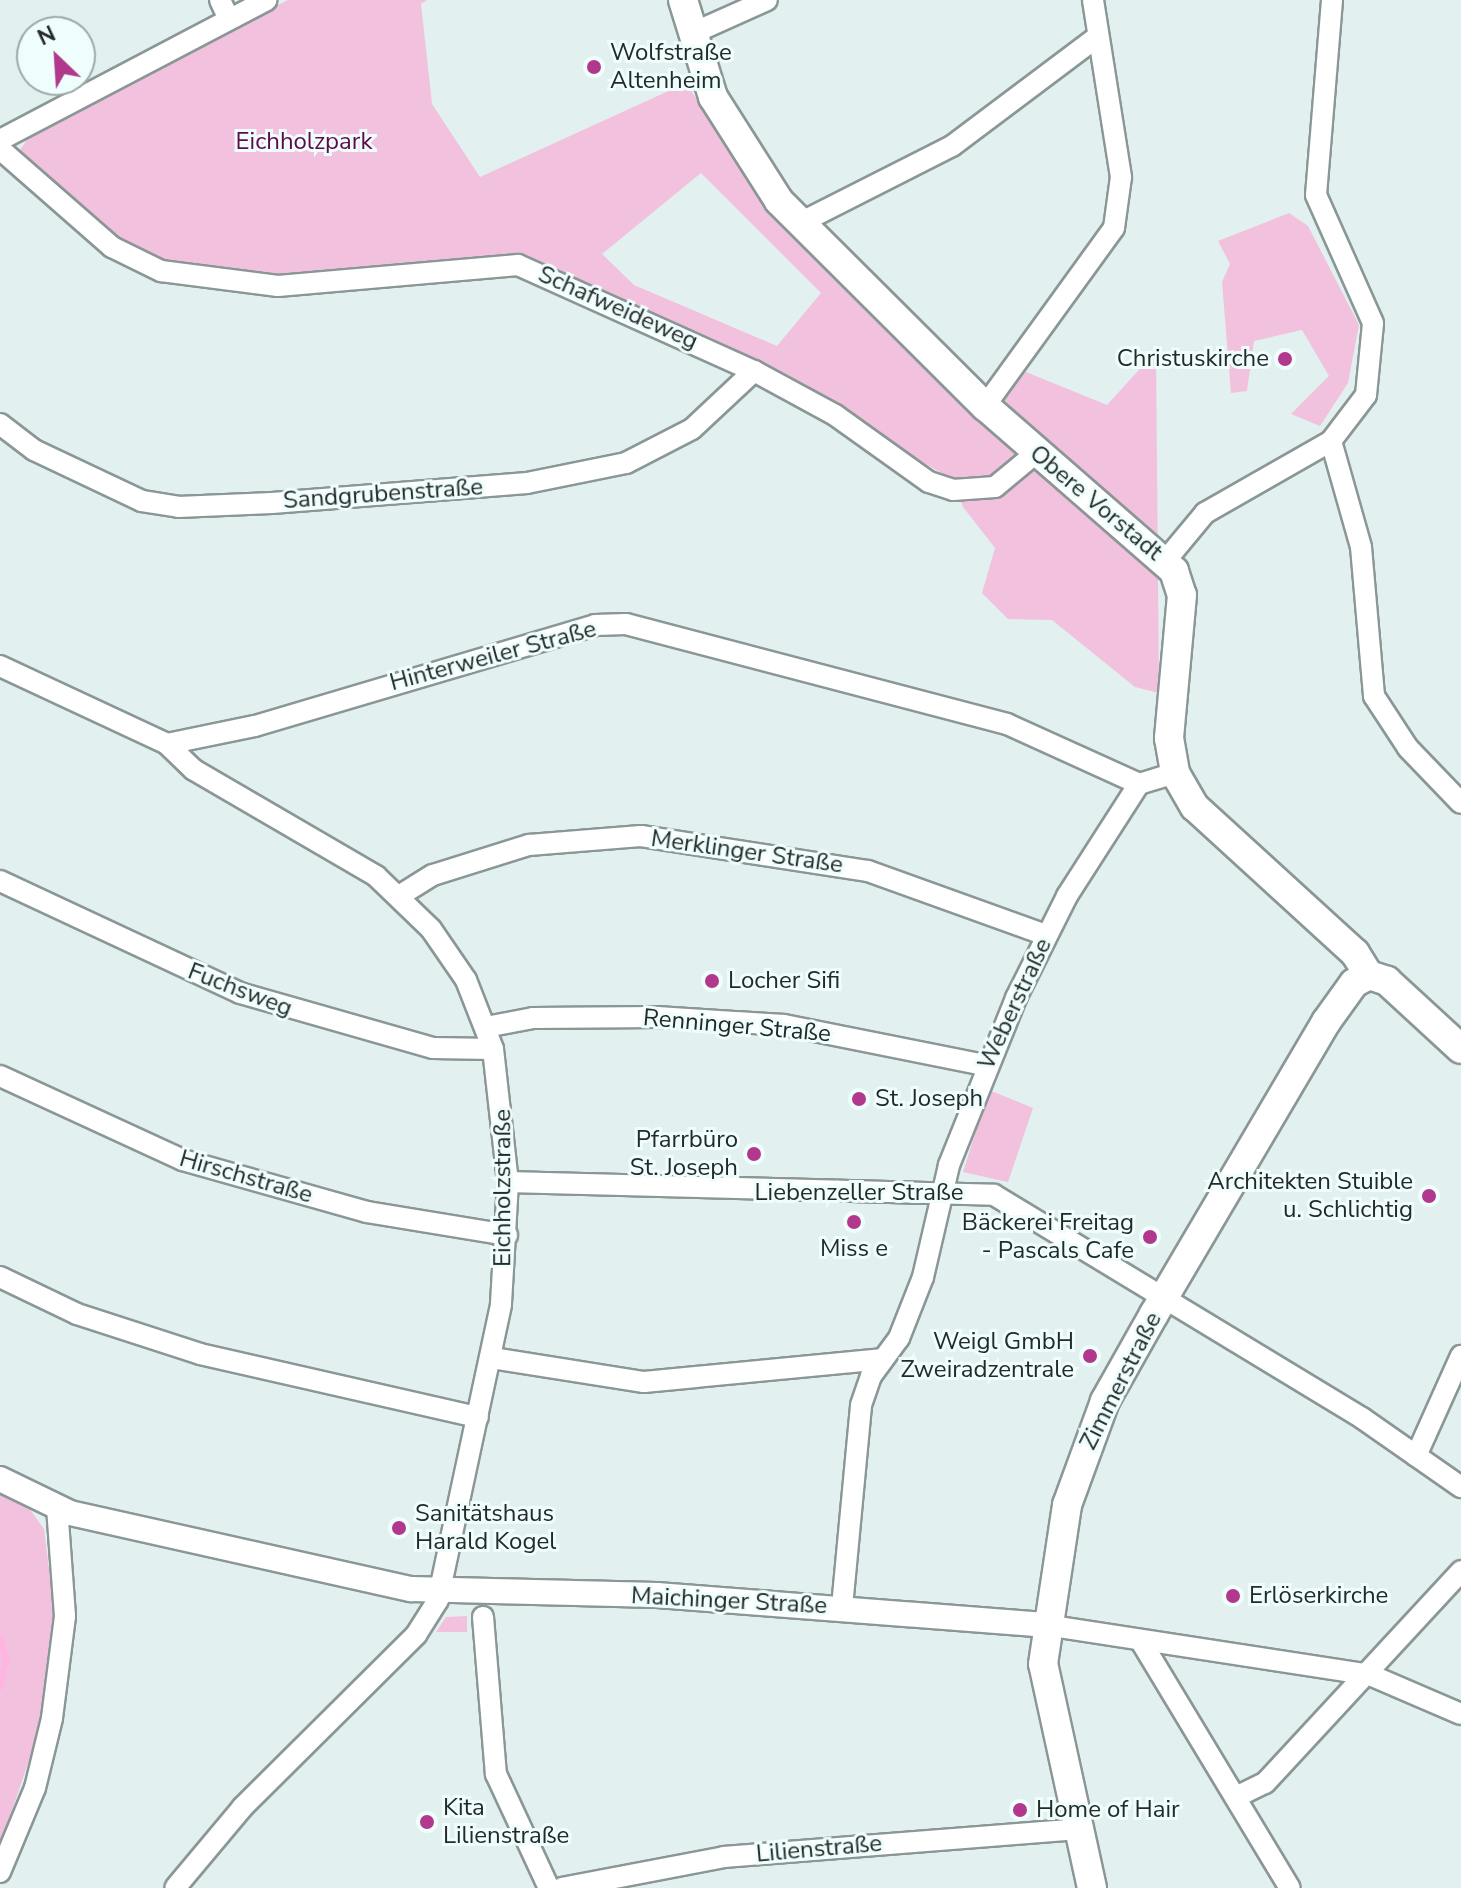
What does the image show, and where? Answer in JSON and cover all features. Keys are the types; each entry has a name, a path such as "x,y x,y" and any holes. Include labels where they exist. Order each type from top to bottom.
{"main road":[{"name":"Obere Vorstadt","path":"683,0 691,34 736,140 800,223 1036,453 1166,560 1182,595 1169,738 1175,773 1195,807 1355,953 1369,975 1387,981 1461,1049"},
{"name":"Zimmerstraße","path":"1092,1888 1043,1664 1045,1625 1087,1442 1165,1296 1326,1022 1354,983 1369,975"}],"street":[{"path":"220,0 229,19"},
{"path":"0,140 267,0"},
{"path":"691,34 767,0"},
{"path":"985,406 1114,228 1121,177 1093,0"},
{"path":"1166,560 1205,513 1331,441 1366,395 1376,346 1367,300 1316,195 1332,0"},
{"path":"800,223 952,146 1097,37"},
{"name":"Schafweideweg","path":"0,149 112,247 161,271 278,286 518,265 754,371 835,415 909,472 953,490 995,487 1036,453"},
{"name":"Sandgrubenstraße","path":"0,424 34,450 142,501 178,507 272,503 527,483 615,466 692,429 754,371"},
{"path":"1331,441 1361,547 1374,696 1408,748 1461,803"},
{"name":"Hinterweiler Straße","path":"167,744 255,726 582,629 626,624 1007,724 1139,784"},
{"path":"0,666 167,744"},
{"name":"Eichholzstraße","path":"167,744 194,770 348,857 399,896 449,952 486,1027 493,1049 508,1182 507,1235 492,1358 441,1592 416,1635 242,1808 175,1888"},
{"path":"1139,784 1175,773"},
{"name":"Weberstraße","path":"842,1607 861,1405 881,1359 899,1338 923,1277 944,1190 985,1065 1046,935 1139,784"},
{"name":"Merklinger Straße","path":"399,896 433,875 504,852 581,837 641,836 868,871 1046,935"},
{"name":"Fuchsweg","path":"0,881 240,993 418,1045 493,1049"},
{"name":"Renninger Straße","path":"486,1027 533,1018 657,1017 784,1025 985,1065"},
{"name":"Hirschstraße","path":"0,1076 183,1160 367,1212 507,1235"},
{"name":"Liebenzeller Straße","path":"508,1182 805,1195 944,1190 1020,1207 1165,1296 1461,1487"},
{"path":"0,1277 77,1314 200,1354 478,1417"},
{"path":"1416,1456 1461,1356"},
{"path":"492,1358 644,1382 881,1359"},
{"name":"Maichinger Straße","path":"0,1479 57,1507 219,1549 441,1592 842,1607 1045,1625 1142,1643 1370,1675 1461,1714"},
{"path":"0,1872 35,1788 52,1718 65,1616 57,1507"},
{"path":"1238,1796 1265,1783 1370,1675 1461,1571"},
{"path":"483,1617 496,1774 549,1888"},
{"path":"1142,1643 1238,1796 1290,1888"},
{"name":"Lilienstraße","path":"562,1888 724,1857 1078,1829"}],"green space":[{"name":"Eichholzpark","path":"288,0 427,0 421,4 432,104 480,177 686,83 755,189 976,417 1026,372 1107,405 1156,351 1159,693 1135,687 1052,620 1008,619 982,593 995,548 963,507 953,480 763,367 519,254 290,277 168,265 91,221 16,156 35,128","holes":["701,173 821,293 777,346 634,285 602,254"]},
{"path":"1289,213 1308,226 1359,325 1348,383 1320,426 1291,414 1329,376 1302,330 1254,341 1247,391 1231,393 1222,282 1230,264 1218,241"},
{"path":"989,1090 1033,1108 1008,1182 963,1172"},
{"path":"0,1490 26,1504 44,1529 55,1617 45,1713 0,1846"},
{"path":"467,1616 467,1632 436,1632 446,1617"}],"waterway":[{"path":"0,1637 6,1661 0,1687"}],"place":[{"name":"Wolfstraße Altenheim","path":"594,67"},
{"name":"Christuskirche","path":"1285,359"},
{"name":"Locher Sifi","path":"712,981"},
{"name":"St. Joseph","path":"859,1099"},
{"name":"Pfarrbüro St. Joseph","path":"754,1154"},
{"name":"Architekten Stuible u. Schlichtig","path":"1429,1196"},
{"name":"Miss e","path":"854,1222"},
{"name":"Bäckerei Freitag - Pascals Cafe","path":"1150,1237"},
{"name":"Weigl GmbH Zweiradzentrale","path":"1090,1356"},
{"name":"Sanitätshaus Harald Kogel","path":"399,1528"},
{"name":"Erlöserkirche","path":"1233,1596"},
{"name":"Home of Hair","path":"1020,1810"},
{"name":"Kita Lilienstraße","path":"427,1822"}]}
